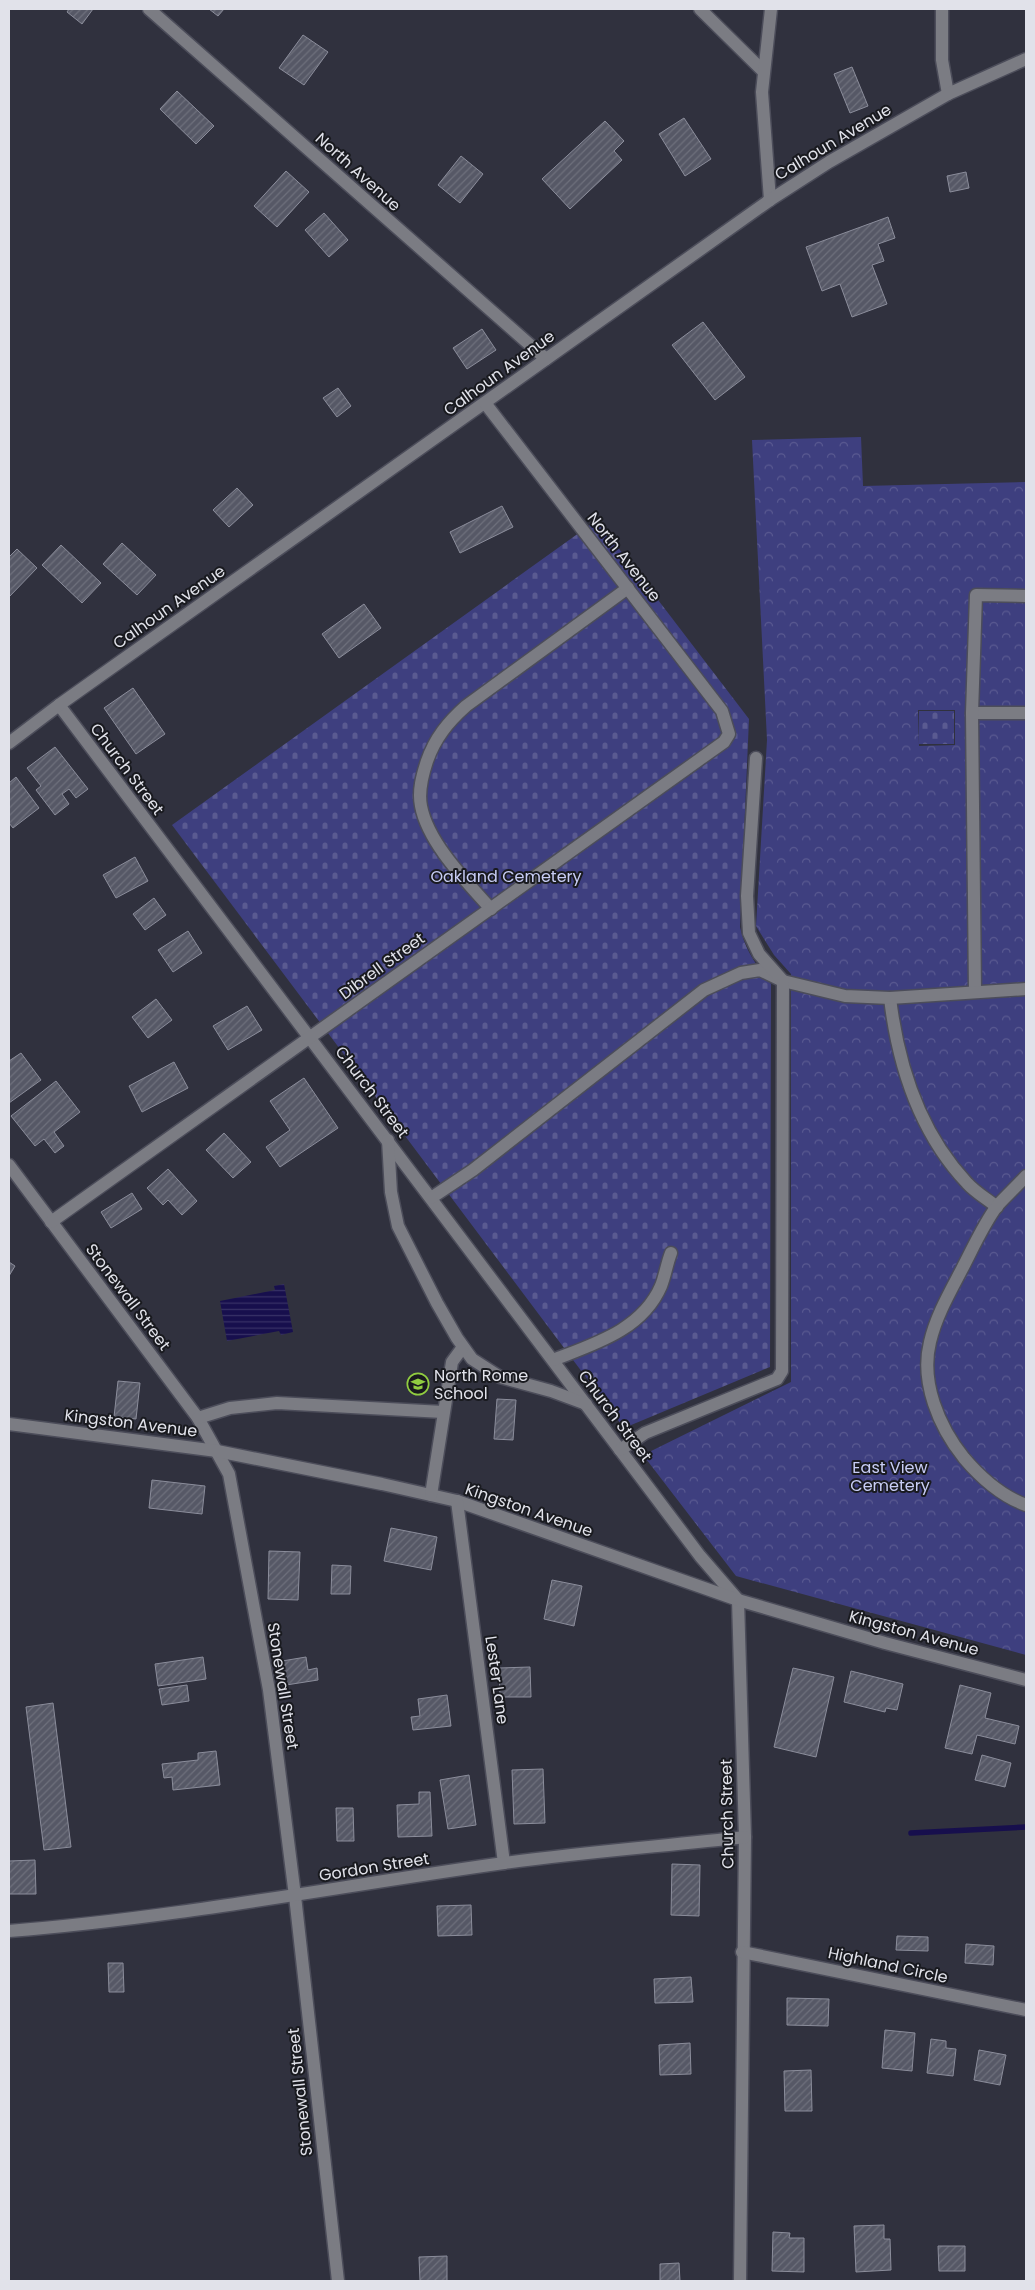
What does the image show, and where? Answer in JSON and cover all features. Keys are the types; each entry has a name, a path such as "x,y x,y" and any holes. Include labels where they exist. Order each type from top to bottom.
{"street":[{"name":"North Avenue","path":"149,9 546,359"},
{"path":"700,9 763,71"},
{"path":"770,200 762,92 771,9"},
{"path":"942,9 942,60 948,94"},
{"name":"Calhoun Avenue","path":"9,742 58,705 770,200 829,162 948,94 1026,59"},
{"name":"North Avenue","path":"486,403 722,711 729,734"},
{"path":"491,909 438,846 427,826 420,805 421,779 428,758 448,722 466,706 628,588"},
{"path":"975,991 972,713 976,595 1026,596"},
{"name":"Church Street","path":"58,705 700,1556 738,1600 745,1837 742,1952 740,2281"},
{"path":"972,713 1026,713"},
{"name":"Dibrell Street","path":"51,1222 724,742 729,734"},
{"path":"620,1450 645,1433 777,1379 782,1371 783,981 759,954 749,933 747,896 756,758"},
{"path":"431,1198 473,1170 704,990 741,973 760,970 783,981 845,996 890,998 1026,989"},
{"path":"890,998 900,1055 927,1128 968,1184 997,1207"},
{"path":"388,1140 391,1192 398,1226 438,1303 472,1359 500,1377 551,1390 586,1404"},
{"name":"Stonewall Street","path":"9,1165 198,1418 229,1474 269,1690 295,1896 338,2281"},
{"path":"1026,1176 997,1207 950,1291 935,1324 929,1343 927,1362 929,1387 941,1422 957,1450 980,1476 1014,1501 1026,1505"},
{"path":"553,1360 598,1343 644,1313 661,1286 671,1252"},
{"path":"430,1495 452,1362 463,1346"},
{"path":"198,1418 230,1408 277,1403 443,1412"},
{"name":"Kingston Avenue","path":"9,1424 217,1451 457,1501 738,1600 885,1644 1026,1680"},
{"name":"Lester Lane","path":"457,1501 504,1863"},
{"name":"Gordon Street","path":"9,1931 77,1926 295,1896 504,1863 745,1837"},
{"name":"Highland Circle","path":"742,1952 1026,2010"}],"green space":[{"name":"East View Cemetery","path":"861,437 863,486 1026,482 1026,1655 736,1576 643,1455 791,1382 791,974 774,955 756,926 767,740 752,440","holes":["918,710 955,710 955,745 919,746"]},
{"name":"Oakland Cemetery","path":"597,520 749,719 740,927 752,957 771,984 770,1367 624,1428 172,825"},
{"path":"919,711 954,711 954,744 919,744"}],"shaded area":[{"path":"284,1284 293,1332 281,1335 279,1331 227,1341 220,1301 275,1290 274,1286"}],"building":[{"path":"69,9 93,9 82,24 67,12"},
{"path":"209,9 224,9 218,16"},
{"path":"303,35 328,52 304,85 279,68"},
{"path":"852,67 868,106 850,113 834,74"},
{"path":"177,91 214,126 196,144 160,109"},
{"path":"684,118 711,159 685,176 659,134"},
{"path":"605,121 624,141 614,151 622,160 570,209 542,179"},
{"path":"461,156 483,174 460,203 438,185"},
{"path":"286,171 309,192 277,227 254,206"},
{"path":"966,172 969,188 950,192 947,176"},
{"path":"324,213 348,240 329,257 305,230"},
{"path":"888,217 895,238 878,244 884,261 872,265 887,304 852,317 840,284 822,291 806,247"},
{"path":"703,322 745,377 715,400 672,345"},
{"path":"482,329 496,350 467,369 453,348"},
{"path":"338,388 351,406 337,417 323,398"},
{"path":"237,488 253,505 229,527 213,510"},
{"path":"502,506 513,527 460,553 450,532"},
{"path":"122,543 156,575 137,595 103,564"},
{"path":"61,545 101,583 82,603 42,565"},
{"path":"17,549 37,568 9,597 9,557"},
{"path":"364,604 381,628 339,658 322,634"},
{"path":"133,688 165,734 136,754 104,708"},
{"path":"55,747 88,789 76,798 69,789 62,794 69,804 55,815 36,790 41,786 27,768"},
{"path":"16,777 39,808 13,828 9,823 9,783"},
{"path":"135,857 148,881 116,898 103,875"},
{"path":"154,898 166,915 145,930 133,914"},
{"path":"188,931 202,953 173,972 158,950"},
{"path":"156,999 172,1020 148,1038 132,1017"},
{"path":"247,1006 262,1030 228,1050 213,1026"},
{"path":"21,1053 41,1080 9,1103 9,1061"},
{"path":"174,1062 188,1088 142,1112 129,1086"},
{"path":"304,1078 338,1128 280,1167 266,1147 290,1130 270,1101"},
{"path":"56,1081 80,1112 54,1132 64,1146 55,1153 44,1139 35,1146 11,1116"},
{"path":"224,1133 251,1162 233,1178 206,1150"},
{"path":"168,1169 197,1201 182,1215 168,1200 163,1205 147,1188"},
{"path":"132,1193 142,1209 111,1228 101,1212"},
{"path":"9,1262 15,1266 9,1276"},
{"path":"118,1381 140,1383 136,1419 114,1417"},
{"path":"497,1399 516,1400 513,1440 494,1439"},
{"path":"152,1480 205,1486 202,1514 149,1508"},
{"path":"391,1528 437,1537 431,1570 384,1561"},
{"path":"269,1551 300,1552 298,1600 268,1599"},
{"path":"332,1565 351,1566 350,1594 331,1594"},
{"path":"552,1580 582,1586 574,1626 544,1619"},
{"path":"203,1657 206,1679 158,1686 155,1664"},
{"path":"306,1657 308,1670 317,1668 318,1680 286,1685 282,1661"},
{"path":"530,1667 531,1697 500,1697 499,1668"},
{"path":"793,1668 834,1677 816,1757 774,1747"},
{"path":"851,1671 903,1684 897,1710 886,1708 885,1712 844,1702"},
{"path":"187,1685 189,1701 162,1705 159,1689"},
{"path":"960,1685 991,1693 985,1718 1019,1726 1015,1744 977,1735 972,1754 945,1748"},
{"path":"447,1695 451,1726 413,1730 411,1717 420,1716 418,1699"},
{"path":"53,1703 71,1847 44,1850 26,1707"},
{"path":"216,1751 220,1785 173,1790 172,1777 164,1778 162,1764 198,1760 198,1753"},
{"path":"982,1755 1011,1763 1005,1787 975,1780"},
{"path":"543,1769 545,1823 514,1824 512,1770"},
{"path":"469,1775 476,1825 448,1829 440,1780"},
{"path":"419,1792 430,1792 432,1836 398,1837 397,1805 419,1804"},
{"path":"336,1808 353,1808 354,1841 337,1841"},
{"path":"35,1860 36,1894 9,1894 9,1861"},
{"path":"672,1864 700,1865 699,1916 671,1915"},
{"path":"471,1905 472,1935 438,1936 437,1906"},
{"path":"897,1936 928,1937 928,1951 896,1950"},
{"path":"966,1944 994,1946 993,1965 965,1963"},
{"path":"108,1963 123,1963 124,1992 109,1992"},
{"path":"691,1977 693,2002 655,2003 654,1979"},
{"path":"787,1998 829,1999 828,2026 787,2025"},
{"path":"885,2030 915,2033 912,2071 882,2068"},
{"path":"931,2039 946,2041 946,2048 956,2049 953,2076 927,2073"},
{"path":"690,2043 691,2074 660,2075 659,2045"},
{"path":"979,2050 1006,2055 1000,2085 974,2080"},
{"path":"811,2070 812,2111 785,2111 784,2071"},
{"path":"884,2225 884,2239 890,2239 891,2270 856,2272 854,2226"},
{"path":"773,2232 790,2233 789,2238 804,2238 804,2272 772,2271"},
{"path":"938,2246 965,2246 965,2271 939,2271"},
{"path":"447,2256 447,2281 420,2281 419,2257"},
{"path":"679,2263 680,2281 660,2281 660,2264"}],"waterway":[{"path":"911,1833 1026,1827"}],"place":[{"name":"North Rome School","path":"418,1384"}]}
